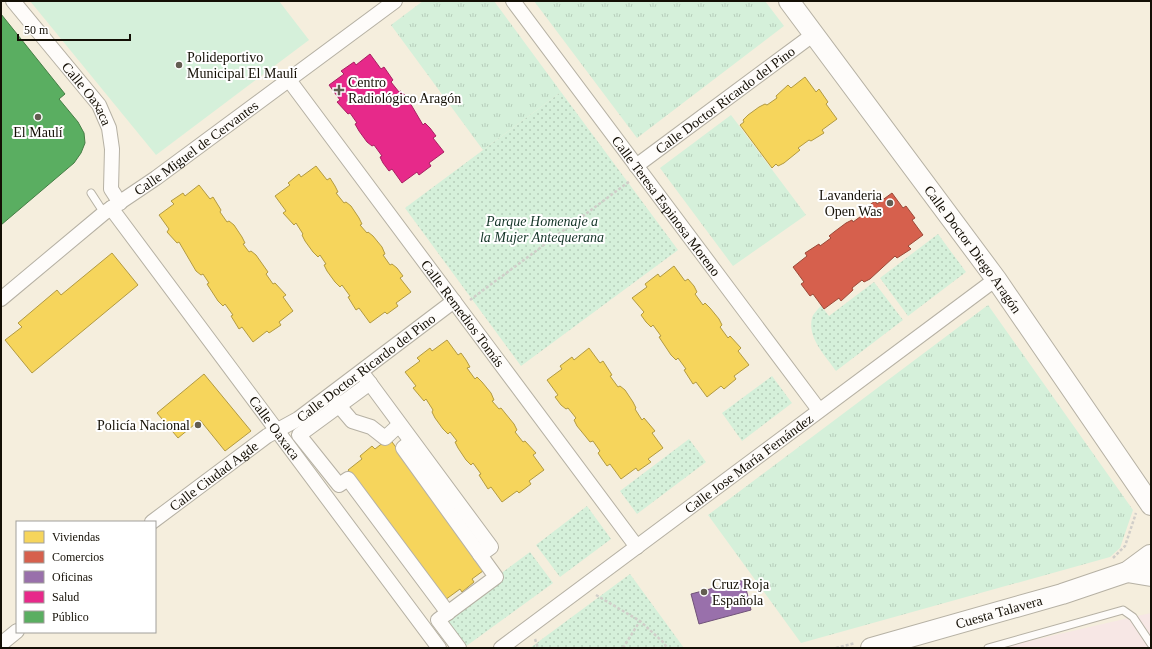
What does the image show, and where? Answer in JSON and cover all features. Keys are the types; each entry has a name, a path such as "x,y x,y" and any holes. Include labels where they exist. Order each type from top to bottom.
{"street":[{"name":"Calle Oaxaca","path":"13,1 99,105 109,128 112,149 111,208 439,648"},
{"name":"Calle Miguel de Cervantes","path":"1,299 111,208 156,178 395,1"},
{"name":"Calle Teresa Espinosa Moreno","path":"512,1 820,410"},
{"name":"Calle Doctor Diego Aragón","path":"789,1 996,279 1151,504"},
{"name":"Calle Doctor Ricardo del Pino","path":"639,169 814,34"},
{"name":"Calle Remedios Tomás","path":"288,80 637,547"},
{"name":"Calle Jose María Fernández","path":"502,648 996,279"},
{"name":"Calle Doctor Ricardo del Pino","path":"275,430 298,419 456,305"},
{"path":"448,613 348,479 339,485 299,435 337,403 368,380 436,483 460,515 480,555 496,577 448,613 438,620 459,648"},
{"path":"337,403 352,421 371,427 385,438 399,425 411,441 403,448 436,483"},
{"name":"Calle Ciudad Agde","path":"153,521 275,430"},
{"name":"Cuesta Talavera","path":"871,648 1062,594 1127,572 1151,555"},
{"name":"Cuesta Talavera","path":"1127,572 1151,576"},
{"path":"1,644 16,632"}],"lane":[{"path":"91,193 111,208"},
{"path":"988,648 1123,610 1134,617 1151,644"},
{"path":"900,648 917,636"}],"path":[{"path":"456,305 639,169"},
{"path":"589,583 598,597 640,621 664,643 666,648"},
{"path":"623,648 640,621"}],"shaded area":[{"path":"1151,613 1151,648 999,648 1133,617"}],"green space":[{"name":"Polideportivo Municipal El Maulí","path":"30,1 279,1 309,40 156,155"},
{"path":"423,1 494,1 561,92 483,150 391,25"},
{"path":"534,1 765,1 784,26 637,138"},
{"name":"Parque Homenaje a la Mujer Antequerana","path":"561,92 678,250 521,366 405,208"},
{"path":"731,115 806,215 733,266 660,168"},
{"path":"938,234 966,272 908,316 880,278"},
{"path":"874,282 903,320 836,371 815,340 812,333 812,318 821,306 829,316"},
{"path":"988,305 1133,510 1120,548 1110,557 801,643 708,515"},
{"path":"772,376 792,403 742,441 722,413"},
{"path":"689,439 706,462 637,514 620,491"},
{"path":"587,506 611,539 560,577 536,545"},
{"path":"530,552 553,583 465,647 442,617"},
{"path":"630,574 684,648 530,648"}],"building: Viviendas":[{"path":"805,77 816,92 819,89 828,102 826,104 837,119 822,130 824,133 811,141 809,140 798,148 800,150 784,163 778,166 776,164 772,168 740,125 744,122 743,120 748,115 759,107 765,104 767,105 777,98 776,96 788,85 791,88"},
{"path":"316,166 327,180 330,178 338,192 336,193 344,203 346,202 351,206 362,224 360,225 367,233 368,232 373,236 382,247 385,254 383,255 390,265 392,264 397,268 403,276 400,278 411,292 396,303 398,306 387,314 385,312 370,323 359,308 356,310 348,297 350,296 342,285 340,287 335,282 327,271 324,265 326,264 320,255 318,257 305,241 302,235 303,234 296,223 294,225 283,213 286,211 275,196 290,185 288,183 299,174 301,177"},
{"path":"199,185 210,199 213,197 221,210 220,212 227,222 229,221 234,225 245,243 243,244 249,252 251,251 256,255 268,272 266,274 273,284 275,283 286,295 283,297 293,311 279,322 281,325 269,333 267,331 253,342 242,327 239,329 231,316 233,315 225,304 223,306 218,301 207,284 209,283 203,274 201,275 196,271 179,242 177,243 167,232 169,229 159,215 174,204 171,201 183,193 185,196"},
{"path":"112,253 138,285 32,373 5,340 22,327 18,323 57,290 61,295"},
{"path":"674,266 685,281 688,279 694,286 697,292 695,294 703,305 705,303 719,319 722,325 720,327 728,338 730,336 741,348 738,351 749,365 734,376 736,379 724,389 721,386 707,397 696,382 693,384 684,370 686,369 678,358 676,360 671,355 659,337 661,336 653,325 651,327 646,322 641,315 644,312 632,298 647,287 645,284 658,274 660,277"},
{"path":"447,340 458,355 461,353 470,367 467,368 475,379 477,377 491,393 494,400 492,401 499,409 501,408 514,424 517,430 515,432 523,442 525,441 536,453 533,455 544,470 529,481 531,484 519,493 517,491 502,502 491,487 488,489 479,475 481,474 473,463 471,465 466,460 455,442 457,441 450,432 448,434 443,429 435,418 432,412 433,410 426,399 424,401 413,388 416,386 405,372 420,361 417,358 430,348 432,351"},
{"path":"589,348 600,363 603,361 612,375 610,376 618,387 620,386 625,390 642,420 644,418 655,431 652,433 663,448 648,459 651,462 638,471 636,468 621,479 610,464 607,466 598,453 600,451 593,441 590,442 577,426 574,420 576,418 568,408 566,409 561,405 555,397 558,395 547,380 562,369 560,366 572,357 574,360"},
{"path":"204,374 251,431 225,451 200,420 178,438 157,413"},
{"path":"389,438 487,568 472,579 474,582 462,592 460,589 445,600 348,470 362,459 360,456 372,446 375,449"}],"building: Comercios":[{"path":"892,193 903,208 906,206 915,218 912,220 923,235 908,246 911,249 897,258 895,256 870,279 864,282 862,280 852,288 853,290 841,301 839,298 824,309 813,294 810,296 801,284 804,282 793,267 807,256 805,253 819,244 820,246 831,238 829,236 846,223 852,220 853,222 864,214 863,212 867,207 875,201 877,204"}],"building: Oficinas":[{"path":"744,580 751,610 699,624 691,594"}],"building: Salud":[{"path":"370,54 381,69 384,67 393,80 391,82 399,92 401,91 406,96 423,125 425,123 436,136 433,138 444,152 429,163 431,166 419,175 417,172 402,183 392,169 389,171 383,163 380,157 382,156 374,145 372,146 367,142 359,131 355,124 357,123 350,113 348,114 337,102 340,100 329,85 344,74 341,71 354,62 356,65"}],"building: Público":[{"name":"El Maulí","path":"1,14 65,94 59,99 78,122 84,133 85,143 81,153 74,163 1,225"}],"place":[{"name":"Polideportivo Municipal El Maulí","path":"179,65"},
{"name":"Centro Radiológico Aragón","path":"339,90"},
{"name":"El Maulí","path":"38,117"},
{"name":"Lavanderia Open Was","path":"890,203"},
{"name":"Policía Nacional","path":"198,425"},
{"name":"Cruz Roja Española","path":"704,592"}]}
